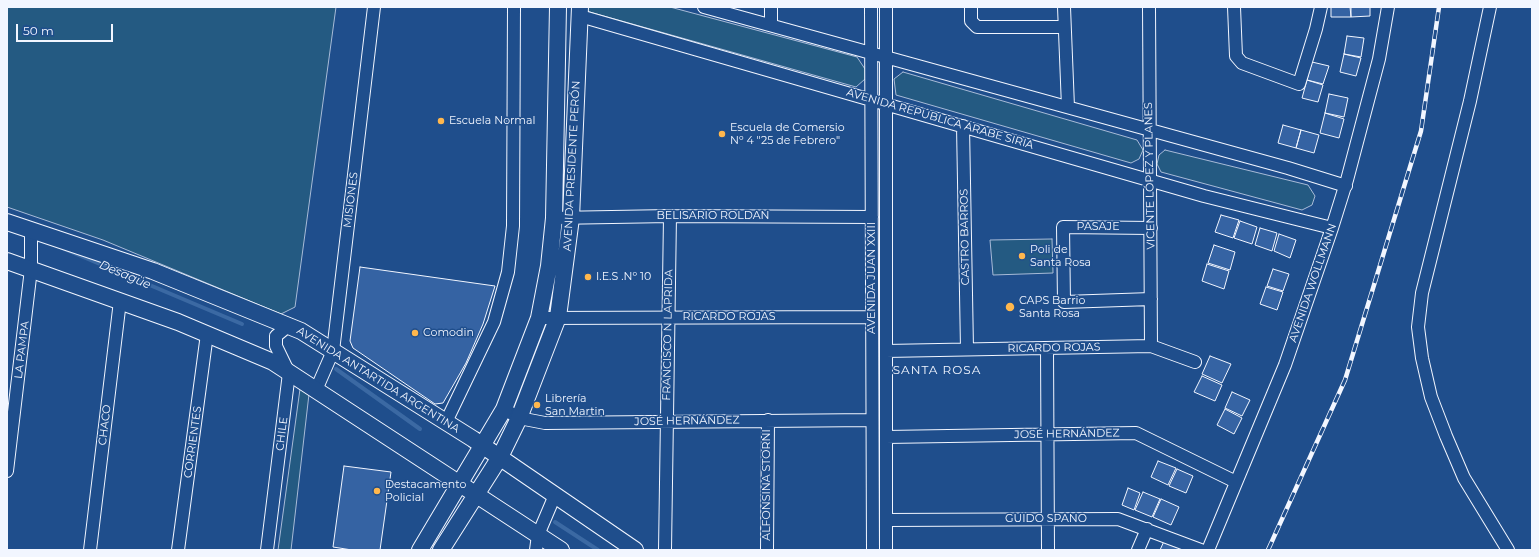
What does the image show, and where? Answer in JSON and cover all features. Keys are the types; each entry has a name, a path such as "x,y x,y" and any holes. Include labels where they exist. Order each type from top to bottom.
{"street":[{"name":"MISIONES","path":"316,390 333,351 374,7"},
{"path":"446,422 494,322 508,272 513,226 514,7"},
{"path":"704,7 1346,186"},
{"path":"771,7 771,25"},
{"name":"AVENIDA JUAN XXIII","path":"871,7 873,550"},
{"name":"AVENIDA JUAN XXIII","path":"886,7 886,550"},
{"path":"971,7 971,21 977,27 1064,27"},
{"path":"1064,7 1068,108"},
{"name":"VICENTE LÓPEZ Y PLANES","path":"1149,7 1151,346"},
{"path":"1234,7 1236,56 1242,63 1299,84 1316,30 1321,7"},
{"name":"AVENIDA WOLLMANN","path":"1208,550 1285,365 1346,186 1379,59 1388,7"},
{"path":"1490,7 1470,101 1422,293 1418,327 1422,358 1432,397 1446,436 1464,478 1508,550"},
{"name":"AVENIDA REPÚBLICA ÁRABE SIRIA","path":"555,8 580,11 871,99 1204,196 1332,228"},
{"name":"AVENIDA PRESIDENTE PERÓN","path":"420,550 504,409 539,318 549,266 554,218 555,8"},
{"name":"AVENIDA PRESIDENTE PERÓN","path":"441,550 500,457 519,418 558,317 571,218 580,11"},
{"name":"CASTRO BARROS","path":"963,126 967,349"},
{"name":"BELISARIO ROLDAN","path":"554,218 670,216 872,217"},
{"name":"FRANCISCO N LAPRIDA","path":"665,550 670,216"},
{"name":"AVENIDA ANTARTIDA ARGENTINA","path":"7,222 153,271 301,331 500,457 635,550"},
{"name":"PASAJE","path":"1151,228 1063,227 1064,302 1151,299"},
{"name":"LA PAMPA","path":"7,471 32,269 31,230"},
{"path":"7,261 208,334 273,362 460,484 537,543 561,550"},
{"name":"CHACO","path":"90,550 120,301"},
{"name":"RICARDO ROJAS","path":"539,318 872,317"},
{"path":"288,326 276,336 276,346 290,373"},
{"name":"CORRIENTES","path":"178,550 208,334"},
{"name":"RICARDO ROJAS","path":"886,351 1151,346 1195,362"},
{"path":"1047,348 1048,550"},
{"name":"CHILE","path":"267,550 290,373"},
{"name":"JOSÉ HERNÁNDEZ","path":"504,409 519,418 545,423 872,420"},
{"name":"ALFONSINA STORNI","path":"767,550 768,420"},
{"name":"JOSÉ HERNÁNDEZ","path":"886,437 1136,433 1236,482"},
{"path":"537,543 555,495"},
{"name":"GUIDO SPANO","path":"886,520 1118,519 1201,550"},
{"path":"1138,550 1147,529"}],"shaded area":[{"path":"7,7 336,7 295,307 281,314 103,240 7,207"},
{"path":"586,7 670,7 857,57 865,69 865,79 856,87 586,11"},
{"path":"903,72 1137,140 1143,150 1139,159 1131,163 896,95 894,79"},
{"path":"1165,150 1308,185 1315,196 1312,205 1302,210 1161,172 1157,164 1159,155"},
{"name":"Poli de Santa Rosa","path":"1052,239 1053,273 993,275 990,240"},
{"path":"300,389 305,389 309,394 291,550 278,550"}],"building":[{"path":"1331,7 1350,7 1351,17 1331,17"},
{"path":"1351,7 1370,7 1370,16 1351,17"},
{"path":"1347,36 1364,38 1361,57 1344,54"},
{"path":"1344,54 1361,58 1356,76 1340,72"},
{"path":"1312,62 1329,66 1323,84 1307,80"},
{"path":"1307,80 1323,85 1318,102 1302,98"},
{"path":"1329,94 1348,98 1344,117 1325,113"},
{"path":"1325,113 1344,119 1339,138 1320,133"},
{"path":"1283,125 1301,130 1296,148 1278,143"},
{"path":"1301,130 1319,135 1314,153 1296,148"},
{"path":"1221,215 1239,220 1233,238 1215,232"},
{"path":"1240,221 1257,227 1252,244 1234,238"},
{"path":"1260,228 1277,233 1272,251 1255,245"},
{"path":"1279,234 1296,240 1290,258 1274,251"},
{"path":"1214,245 1235,252 1230,270 1208,263"},
{"path":"1207,264 1229,271 1224,289 1202,281"},
{"name":"Comodin","path":"360,267 495,286 483,324 466,363 443,403 435,404 353,348 350,341"},
{"path":"1273,269 1289,274 1283,291 1267,286"},
{"path":"1266,287 1283,292 1277,310 1260,304"},
{"path":"1210,356 1231,364 1222,383 1202,374"},
{"path":"1202,376 1222,385 1215,401 1194,392"},
{"path":"1232,392 1250,400 1242,416 1225,408"},
{"path":"1225,409 1242,418 1234,434 1217,425"},
{"path":"1158,461 1176,468 1168,485 1151,477"},
{"path":"344,466 391,472 380,550 352,550 333,547"},
{"path":"1177,469 1193,476 1186,493 1169,486"},
{"path":"1128,488 1140,493 1134,510 1122,505"},
{"path":"1143,492 1160,499 1152,517 1135,510"},
{"path":"1161,499 1179,507 1171,525 1153,517"},
{"path":"1165,539 1182,545 1180,550 1160,550"}],"waterway":[{"name":"Desagüe","path":"62,248 242,324"},
{"name":"Desagüe","path":"336,369 420,429"},
{"name":"Desagüe","path":"555,522 598,550"}],"railway":[{"path":"1268,550 1345,380 1421,131 1439,7"}],"place":[{"name":"Escuela Normal","path":"441,121"},
{"name":"Escuela de Comersio Nº 4 \"25 de Febrero\"","path":"722,134"},
{"name":"Poli de Santa Rosa","path":"1022,256"},
{"name":"I.E.S .Nº 10","path":"588,277"},
{"name":"CAPS Barrio Santa Rosa","path":"1010,307"},
{"name":"Comodin","path":"415,333"},
{"name":"Librería San Martin","path":"537,405"},
{"name":"Destacamento Policial","path":"377,491"}],"district":[{"name":"SANTA ROSA","path":"937,370"}]}
